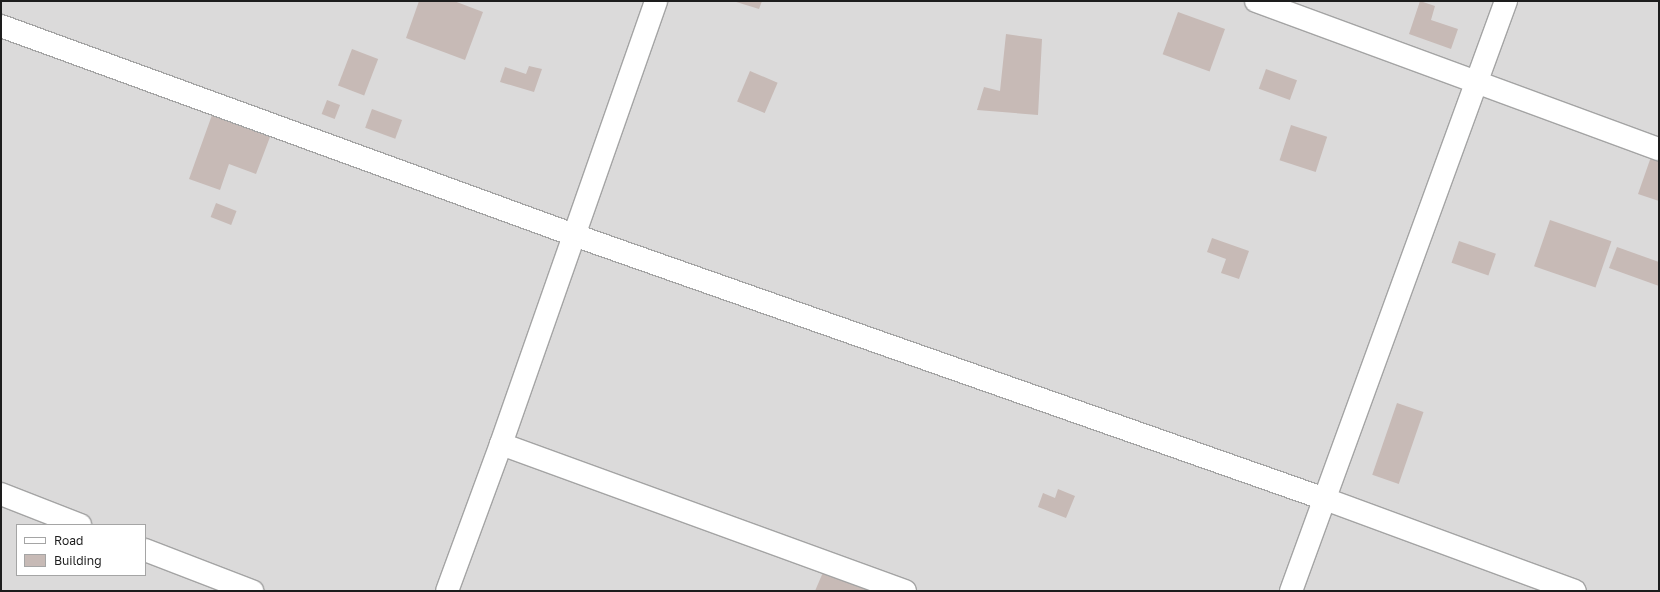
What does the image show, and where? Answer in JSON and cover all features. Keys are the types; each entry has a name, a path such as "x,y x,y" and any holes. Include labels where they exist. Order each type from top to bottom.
{"street":[{"path":"447,591 501,444 656,1"},
{"path":"1256,1 1476,84 1659,149"},
{"path":"1291,591 1506,1"},
{"path":"1,26 574,235 1325,499 1575,591"},
{"path":"501,444 905,591"},
{"path":"1,494 77,524"},
{"path":"146,550 252,591"}],"shaded area":[{"path":"1,1 1659,1 1659,591 1,591"}],"building":[{"path":"419,1 454,1 483,12 465,60 406,38"},
{"path":"733,1 762,1 759,9"},
{"path":"1420,1 1435,6 1431,20 1458,29 1451,49 1409,34"},
{"path":"1178,12 1225,29 1210,71 1163,54"},
{"path":"1006,34 1042,39 1038,115 977,110 984,87 1000,91"},
{"path":"352,49 378,59 364,95 338,85"},
{"path":"529,66 542,69 534,92 500,82 505,67 526,74"},
{"path":"1266,69 1297,80 1290,100 1259,89"},
{"path":"750,71 778,83 765,113 737,101"},
{"path":"327,100 340,105 335,119 322,114"},
{"path":"372,109 402,120 395,139 365,128"},
{"path":"212,115 270,137 256,174 229,164 220,190 189,179"},
{"path":"1291,125 1327,137 1316,172 1280,160"},
{"path":"1652,154 1659,157 1659,201 1638,194"},
{"path":"216,203 237,211 231,225 211,217"},
{"path":"1550,220 1611,241 1596,287 1534,266"},
{"path":"1212,238 1249,251 1239,279 1221,273 1226,259 1207,252"},
{"path":"1459,241 1496,254 1488,275 1452,263"},
{"path":"1617,247 1659,262 1659,286 1609,268"},
{"path":"1397,403 1423,412 1399,484 1372,475"},
{"path":"1058,489 1075,496 1066,518 1038,507 1043,493 1055,498"},
{"path":"824,570 876,591 815,591"}]}
